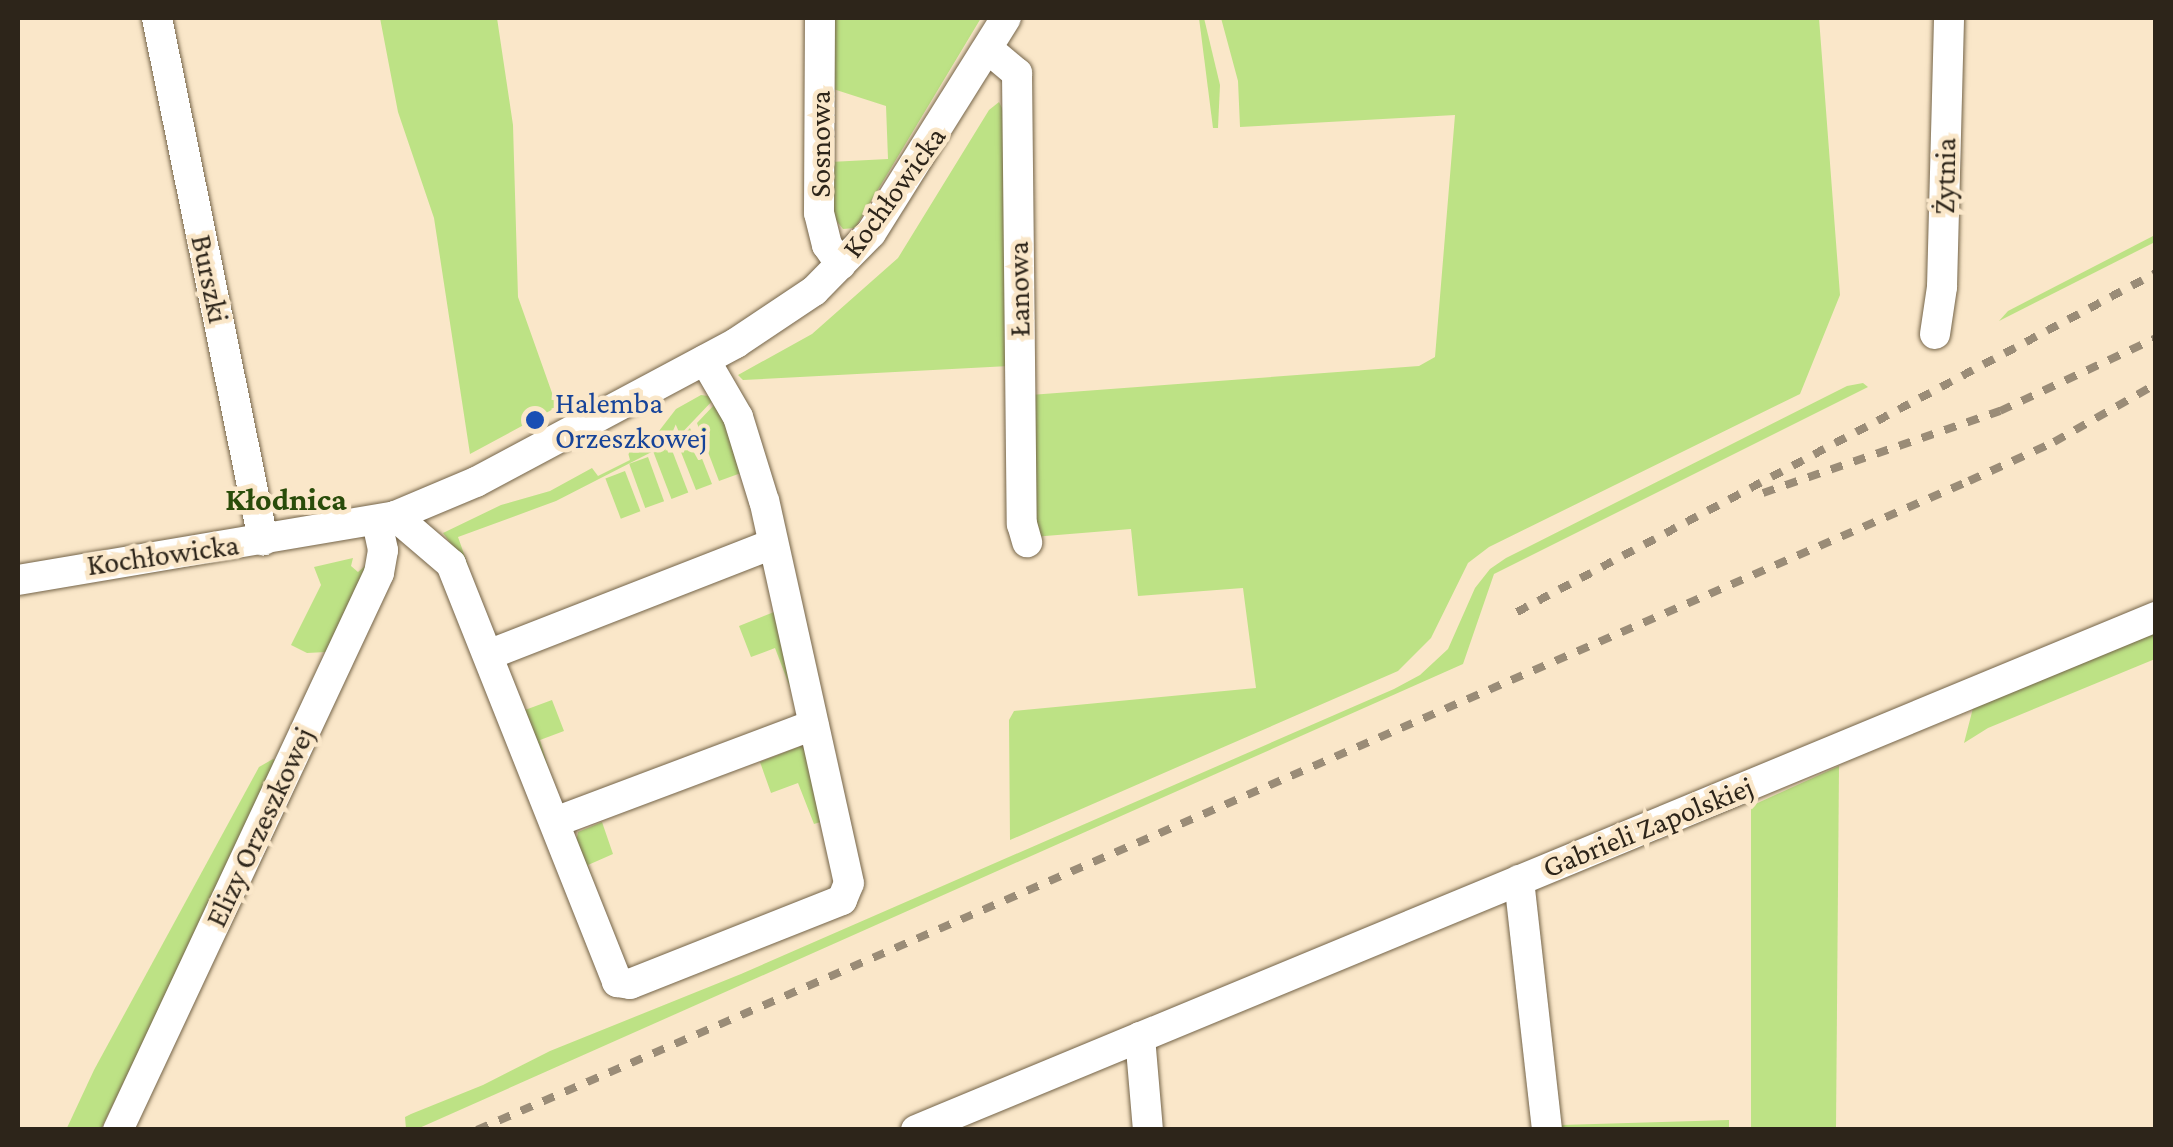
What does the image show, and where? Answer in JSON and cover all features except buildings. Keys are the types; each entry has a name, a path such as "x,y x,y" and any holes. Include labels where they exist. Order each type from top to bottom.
{"street":[{"name":"Burszki","path":"156,18 263,540"},
{"name":"Sosnowa","path":"820,18 820,213 827,246 842,265"},
{"name":"Kochłowicka","path":"18,580 386,518 476,482 705,360 780,316 842,265 880,220 1006,18"},
{"name":"Żytnia","path":"1935,334 1942,287 1949,18"},
{"name":"Łanowa","path":"988,49 1017,73 1022,524 1027,542"},
{"path":"386,518 451,564 617,982 630,984 848,895 773,544 738,417 705,360"},
{"name":"Elizy Orzeszkowej","path":"118,1130 379,572 386,518"},
{"path":"488,655 773,544"},
{"name":"Gabrieli Zapolskiej","path":"916,1130 2156,617"},
{"path":"555,822 812,724"},
{"path":"1519,880 1547,1130"},
{"path":"1140,1037 1148,1130"}],"green space":[{"path":"380,18 497,18 513,125 518,297 557,407 470,454 434,218 398,112"},
{"path":"832,18 981,18 855,228 843,229 832,215 830,162 888,159 886,106 830,88"},
{"path":"1199,18 1204,18 1220,85 1218,128 1213,128"},
{"path":"1221,18 1819,18 1840,295 1800,394 1489,547 1468,563 1431,638 1398,671 1010,840 1009,720 1014,711 1256,688 1243,588 1138,596 1131,529 1033,537 1030,395 1419,366 1435,357 1455,115 1240,127 1238,81"},
{"path":"999,102 1008,120 1009,366 743,380 738,375 812,334 898,258 989,110"},
{"path":"2155,235 2155,242 1999,321 2008,311"},
{"path":"1863,383 1868,387 1494,574 1463,664 417,1129 406,1129 405,1117 483,1085 550,1051 741,974 1394,689 1420,675 1448,649 1475,588 1490,569 1506,558 1847,386"},
{"path":"701,395 716,397 675,440 556,501 458,537 469,568 443,533 501,505 550,491 592,468 598,476 630,460 627,449 659,431 676,409"},
{"path":"715,404 744,461 741,473 719,481 697,423"},
{"path":"690,428 712,484 696,490 677,442"},
{"path":"670,445 688,493 671,499 653,451"},
{"path":"648,457 664,501 645,508 629,464"},
{"path":"625,471 640,511 621,519 605,479"},
{"path":"353,558 351,566 358,572 365,566 366,571 326,652 307,653 291,645 321,585 314,567"},
{"path":"779,610 795,689 791,690 775,648 751,657 739,626"},
{"path":"2155,633 2155,659 1988,728 1964,743 1973,708"},
{"path":"552,700 564,731 540,740 553,783 525,710"},
{"path":"801,746 810,749 824,821 814,824 798,783 771,793 760,762"},
{"path":"273,759 277,762 275,771 101,1129 66,1130 94,1070 259,767"},
{"path":"1839,766 1836,1129 1751,1129 1751,806"},
{"path":"602,822 613,854 588,865 601,908 576,842 578,832"},
{"path":"1729,1120 1729,1129 1562,1130 1561,1125"}],"railway":[{"path":"1517,612 2156,273"},
{"path":"1763,493 2000,411 2156,338"},
{"path":"477,1130 1969,481 2054,442 2156,384"}],"place":[{"name":"Halemba Orzeszkowej","path":"535,420"}],"district":[{"name":"Kłodnica","path":"286,499"}]}
